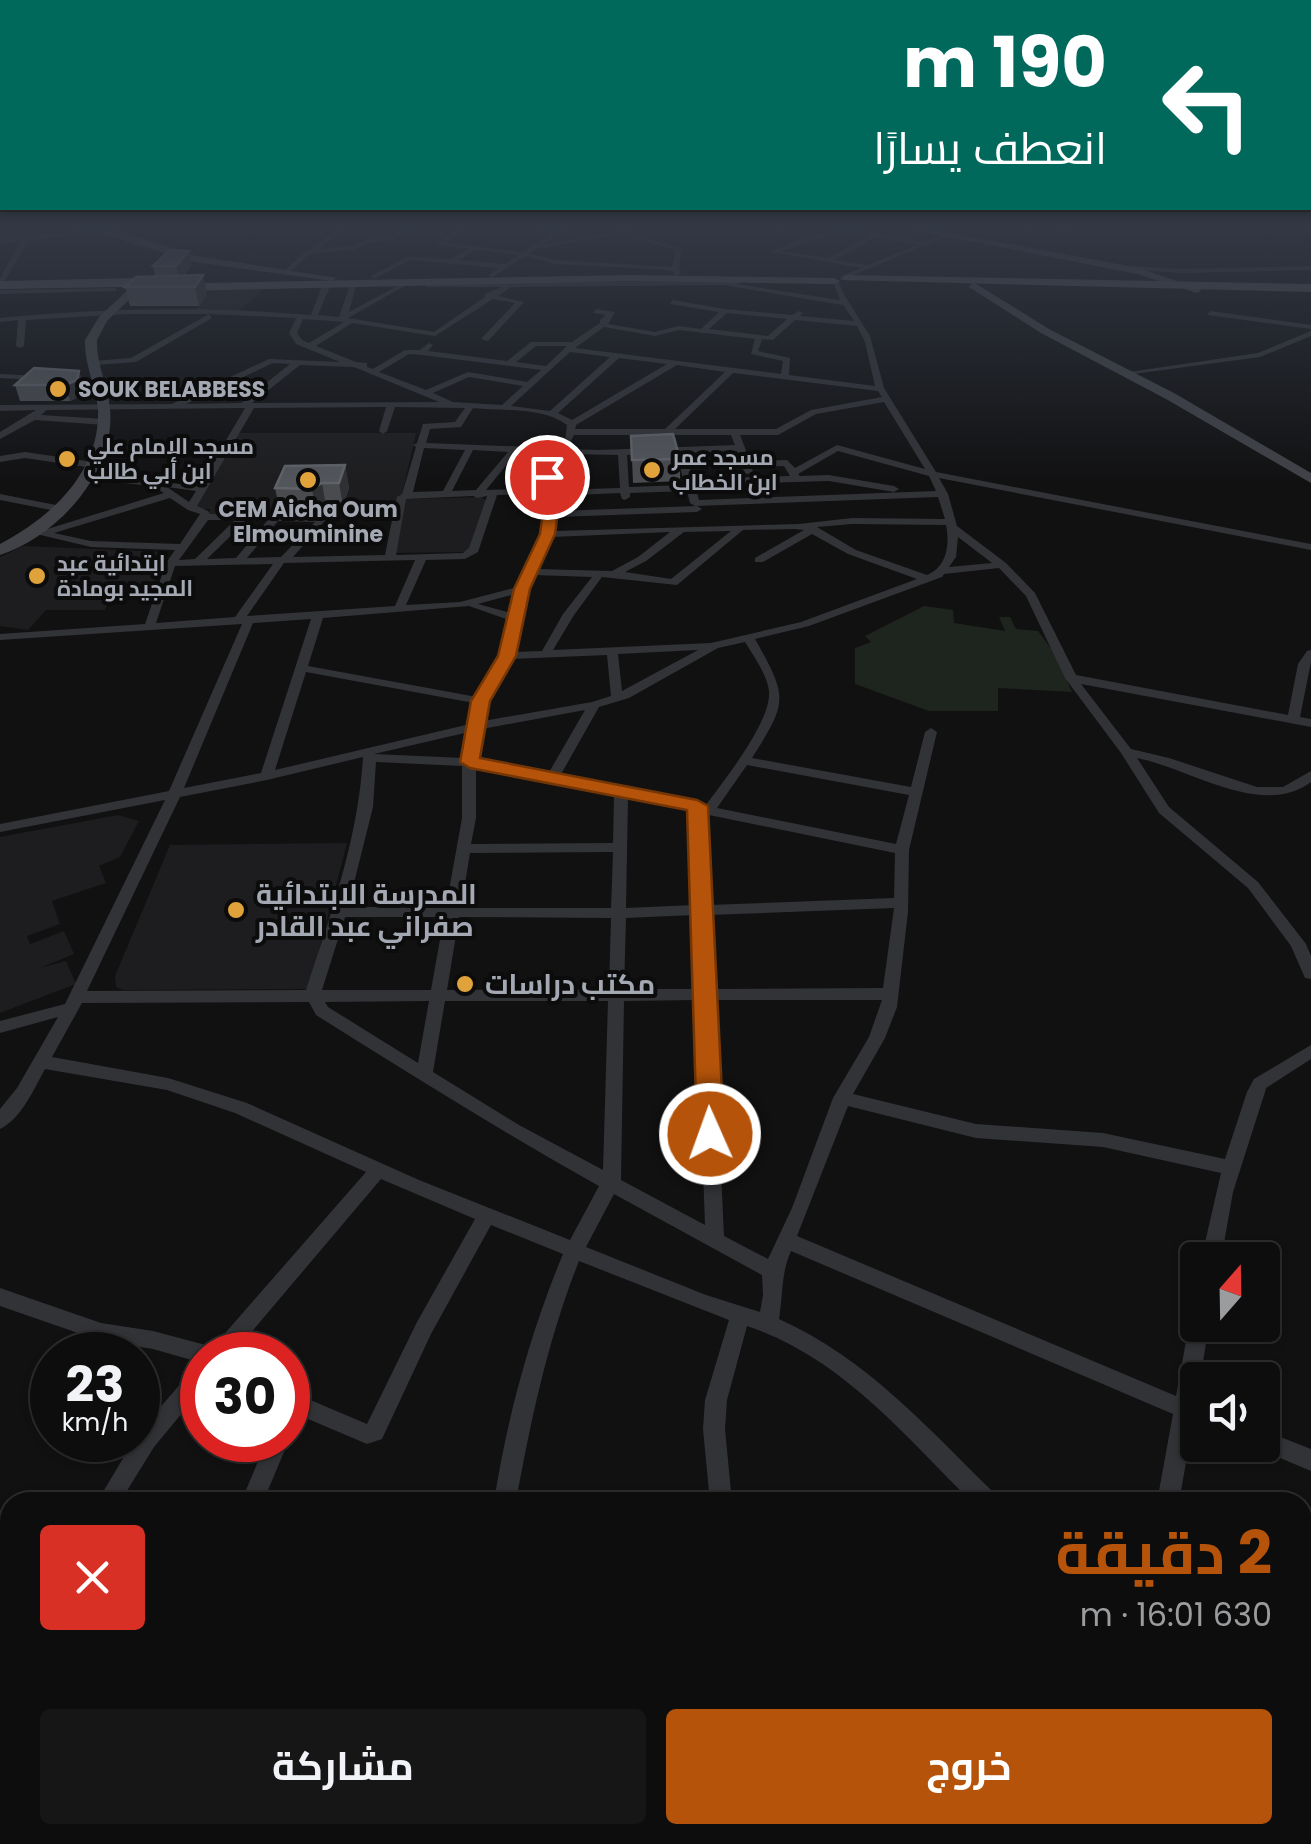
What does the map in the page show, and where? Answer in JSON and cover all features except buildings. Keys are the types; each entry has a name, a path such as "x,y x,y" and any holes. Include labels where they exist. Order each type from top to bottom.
{"street":[{"path":"313,318 316,311"},
{"path":"345,319 347,311"},
{"path":"310,346 359,311"},
{"path":"0,320 114,312 212,314 345,319 433,334 467,311"},
{"path":"485,338 511,311"},
{"path":"596,311 612,314 604,325"},
{"path":"703,330 724,311"},
{"path":"725,311 858,324"},
{"path":"553,413 620,355 655,334 678,328 771,338 800,311"},
{"path":"850,311 867,337 884,394 943,494 950,524 948,566 943,571"},
{"path":"1014,311 1311,479"},
{"path":"37,533 62,509 90,470 105,422 92,337 114,312"},
{"path":"1210,313 1311,330"},
{"path":"96,363 133,360 212,314"},
{"path":"743,336 763,314"},
{"path":"20,346 22,318"},
{"path":"300,318 293,333 310,346 452,404"},
{"path":"505,407 571,346 604,325 655,334"},
{"path":"1126,373 1260,355 1311,330"},
{"path":"422,352 436,336 433,334"},
{"path":"759,338 754,352 786,360 789,364 785,376"},
{"path":"508,364 534,344 571,346 884,394"},
{"path":"376,370 408,352 546,368"},
{"path":"170,408 270,362 364,365"},
{"path":"191,508 245,407 298,362"},
{"path":"424,1076 469,818 475,727 481,701 507,656 522,589 548,534 552,514 548,469 572,428 675,363"},
{"path":"446,368 528,385"},
{"path":"668,431 732,369"},
{"path":"429,392 468,374"},
{"path":"0,376 59,380"},
{"path":"78,381 98,382"},
{"path":"553,413 572,428 778,432 814,412 884,394"},
{"path":"0,408 452,404 553,413 596,411"},
{"path":"383,431 391,405"},
{"path":"410,496 406,495 426,426 458,425 471,405"},
{"path":"2,434 45,407"},
{"path":"34,417 105,422"},
{"path":"635,431 639,452"},
{"path":"734,432 757,500"},
{"path":"418,445 622,454 740,448"},
{"path":"444,496 471,446"},
{"path":"478,495 516,448"},
{"path":"794,476 835,448 933,474 1311,547"},
{"path":"680,450 701,528"},
{"path":"622,454 628,511"},
{"path":"0,459 22,455 202,489"},
{"path":"684,466 787,463 794,476 797,499"},
{"path":"390,558 402,496 623,490 794,476 835,478 925,494"},
{"path":"835,478 842,498"},
{"path":"155,483 203,512 205,517"},
{"path":"0,550 37,533 172,494"},
{"path":"552,514 757,500 943,494"},
{"path":"172,563 473,553 492,495"},
{"path":"877,496 886,521"},
{"path":"0,498 62,509"},
{"path":"0,1122 43,1062 74,1002 175,794 244,621 282,560 326,513 398,512"},
{"path":"205,517 322,518"},
{"path":"149,627 172,563 205,517"},
{"path":"198,562 244,517"},
{"path":"239,561 276,517"},
{"path":"548,534 886,521 950,524 1002,564 1031,595 1072,678 1164,810 1254,886 1298,944 1311,974"},
{"path":"794,526 813,530 852,552 926,579"},
{"path":"530,572 614,574 673,583 740,528"},
{"path":"614,574 642,560 681,529"},
{"path":"759,560 813,530"},
{"path":"37,533 91,544 180,548"},
{"path":"399,610 422,557"},
{"path":"507,656 714,646 806,624 943,571 1002,564"},
{"path":"546,653 568,614 600,574"},
{"path":"0,638 460,605 522,589"},
{"path":"460,605 492,609 515,618"},
{"path":"267,776 318,615"},
{"path":"715,1239 702,910 703,807 743,760 775,699 749,638"},
{"path":"0,828 267,776 475,727 594,704 617,697 714,646"},
{"path":"612,650 617,697"},
{"path":"1293,720 1304,664 1311,653"},
{"path":"301,668 481,701"},
{"path":"1072,678 1311,722"},
{"path":"550,780 594,704"},
{"path":"768,1324 774,1295 772,1271 842,1098 877,1038 890,994 902,904 902,850 932,732"},
{"path":"1127,752 1163,758 1270,792 1294,788 1311,776"},
{"path":"367,755 470,762 902,850"},
{"path":"367,755 366,807 313,995 322,1011 513,1130 772,1271"},
{"path":"743,760 915,792"},
{"path":"507,1492 514,1446 553,1302 572,1250 612,1181 621,792"},
{"path":"464,849 620,848"},
{"path":"337,912 618,914 902,904"},
{"path":"0,1026 74,1002 313,995 890,994"},
{"path":"1215,1242 1232,1168 1260,1084 1311,1051"},
{"path":"43,1062 122,1074 208,1097 572,1250 796,1334 853,1371 977,1492"},
{"path":"842,1098 976,1131 1103,1140 1232,1168"},
{"path":"239,1332 378,1170"},
{"path":"310,1410 366,1434 374,1432 424,1328 487,1215"},
{"path":"786,1240 1180,1408"},
{"path":"0,1298 101,1332 180,1347"},
{"path":"720,1492 714,1429 716,1400 740,1316"},
{"path":"114,1492 146,1440 180,1400"},
{"path":"1280,1447 1311,1460"},
{"path":"1170,1492 1180,1453"},
{"path":"256,1492 269,1462"}],"shaded area":[{"name":"CEM Aicha Oum Elmouminine","path":"237,433 416,433 400,504 404,499 482,497 487,501 469,552 391,553 398,512 208,515 210,509 195,509"},
{"path":"23,546 163,552 150,600 110,598 105,610 46,610 28,630 0,626 0,557"},
{"path":"924,606 953,610 954,623 1005,631 999,617 1010,617 1016,629 1038,631 1056,655 1072,692 998,688 998,711 929,711 855,684 855,648 871,642 865,636"},
{"path":"118,815 139,821 120,857 99,866 106,883 52,901 60,924 27,936 30,944 64,931 74,954 40,968 66,961 76,984 0,1013 0,837"},
{"name":"المدرسة الابتدائية صفراني عبد القادر","path":"347,843 309,989 116,987 115,976 170,845"}],"place":[{"name":"SOUK BELABBESS","path":"58,389"},
{"name":"مسجد الامام علي ابن أبي طالب","path":"67,459"},
{"name":"مسجد عمر ابن الخطاب","path":"652,470"},
{"name":"CEM Aicha Oum Elmouminine","path":"308,480"},
{"name":"ابتدائية عبد المجيد بومادة","path":"37,576"},
{"name":"المدرسة الابتدائية صفراني عبد القادر","path":"236,910"},
{"name":"مكتب دراسات","path":"465,984"}],"route":[{"path":"547,477 552,505 548,534 522,589 507,656 481,701 470,762 534,778 697,806 710,1134"}]}
